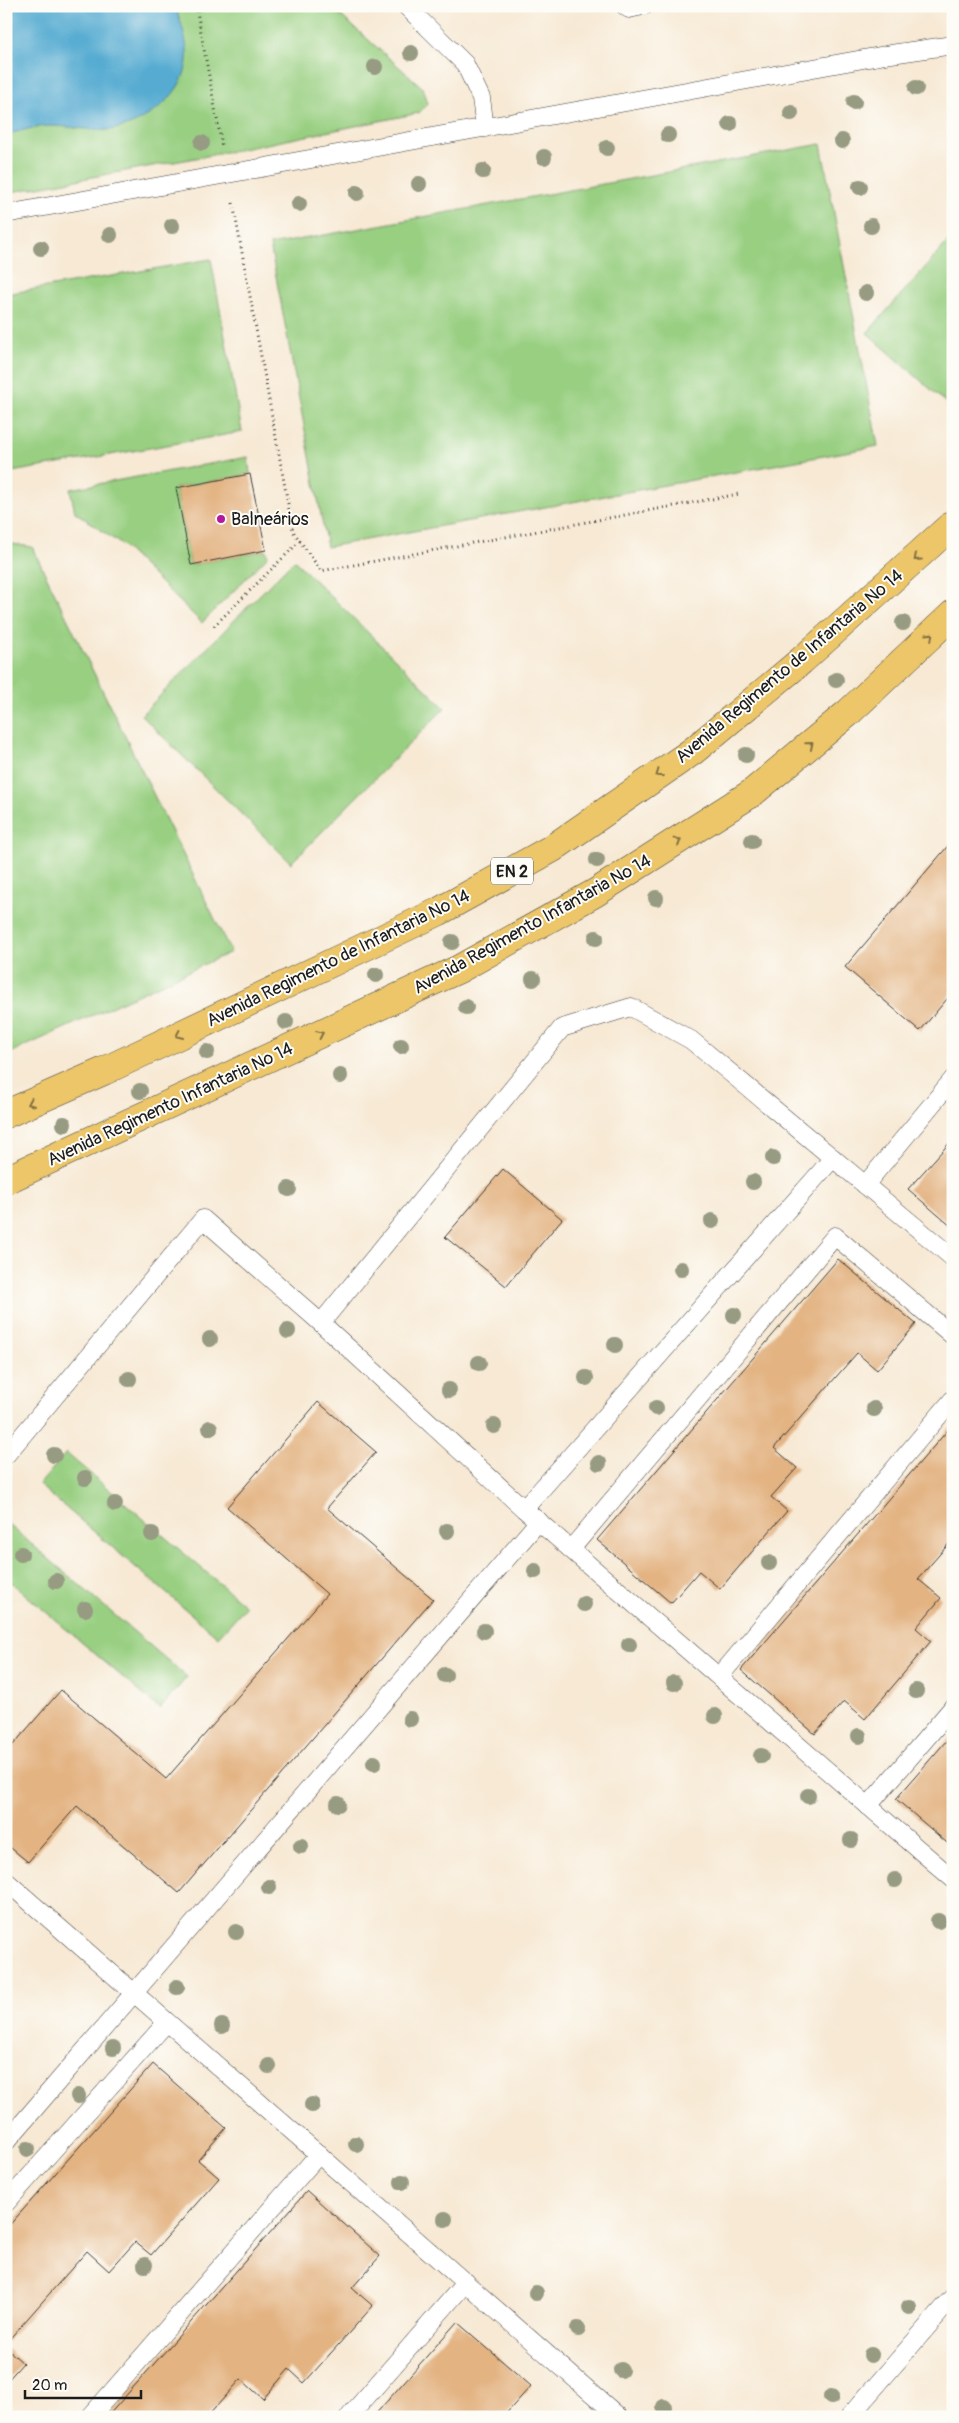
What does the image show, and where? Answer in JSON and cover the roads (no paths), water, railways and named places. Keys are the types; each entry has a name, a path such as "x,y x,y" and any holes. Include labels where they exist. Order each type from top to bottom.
{"main road":[{"name":"Avenida Regimento de Infantaria Nº 14","path":"6,1114 104,1071 438,912 553,848 700,745 801,661 953,524"},
{"name":"Avenida Regimento Infantaria Nº 14","path":"6,1180 458,969 594,893 752,793 848,713 953,614"}],"lane":[{"path":"406,6 465,64 481,98 485,128"},
{"path":"625,6 628,9 643,6"},
{"path":"6,214 891,54 953,45"},
{"path":"321,1323 562,1028 631,1006 691,1040 953,1258"},
{"path":"864,1185 953,1079"},
{"path":"524,1509 833,1158"},
{"path":"6,1455 203,1219 321,1323 524,1509 953,1879"},
{"path":"571,1549 835,1236 953,1336"},
{"path":"719,1677 953,1399"},
{"path":"6,2142 539,1521"},
{"path":"868,1806 953,1707"},
{"path":"6,1881 619,2417"},
{"path":"6,2203 167,2022"},
{"path":"90,2417 318,2154"},
{"path":"349,2417 466,2282"},
{"path":"849,2417 953,2297"}],"water":[{"path":"6,6 175,6 187,48 187,62 184,75 178,87 158,108 134,123 121,128 101,130 45,126 6,135"}],"place":[{"name":"Balneários","path":"221,519"}]}
